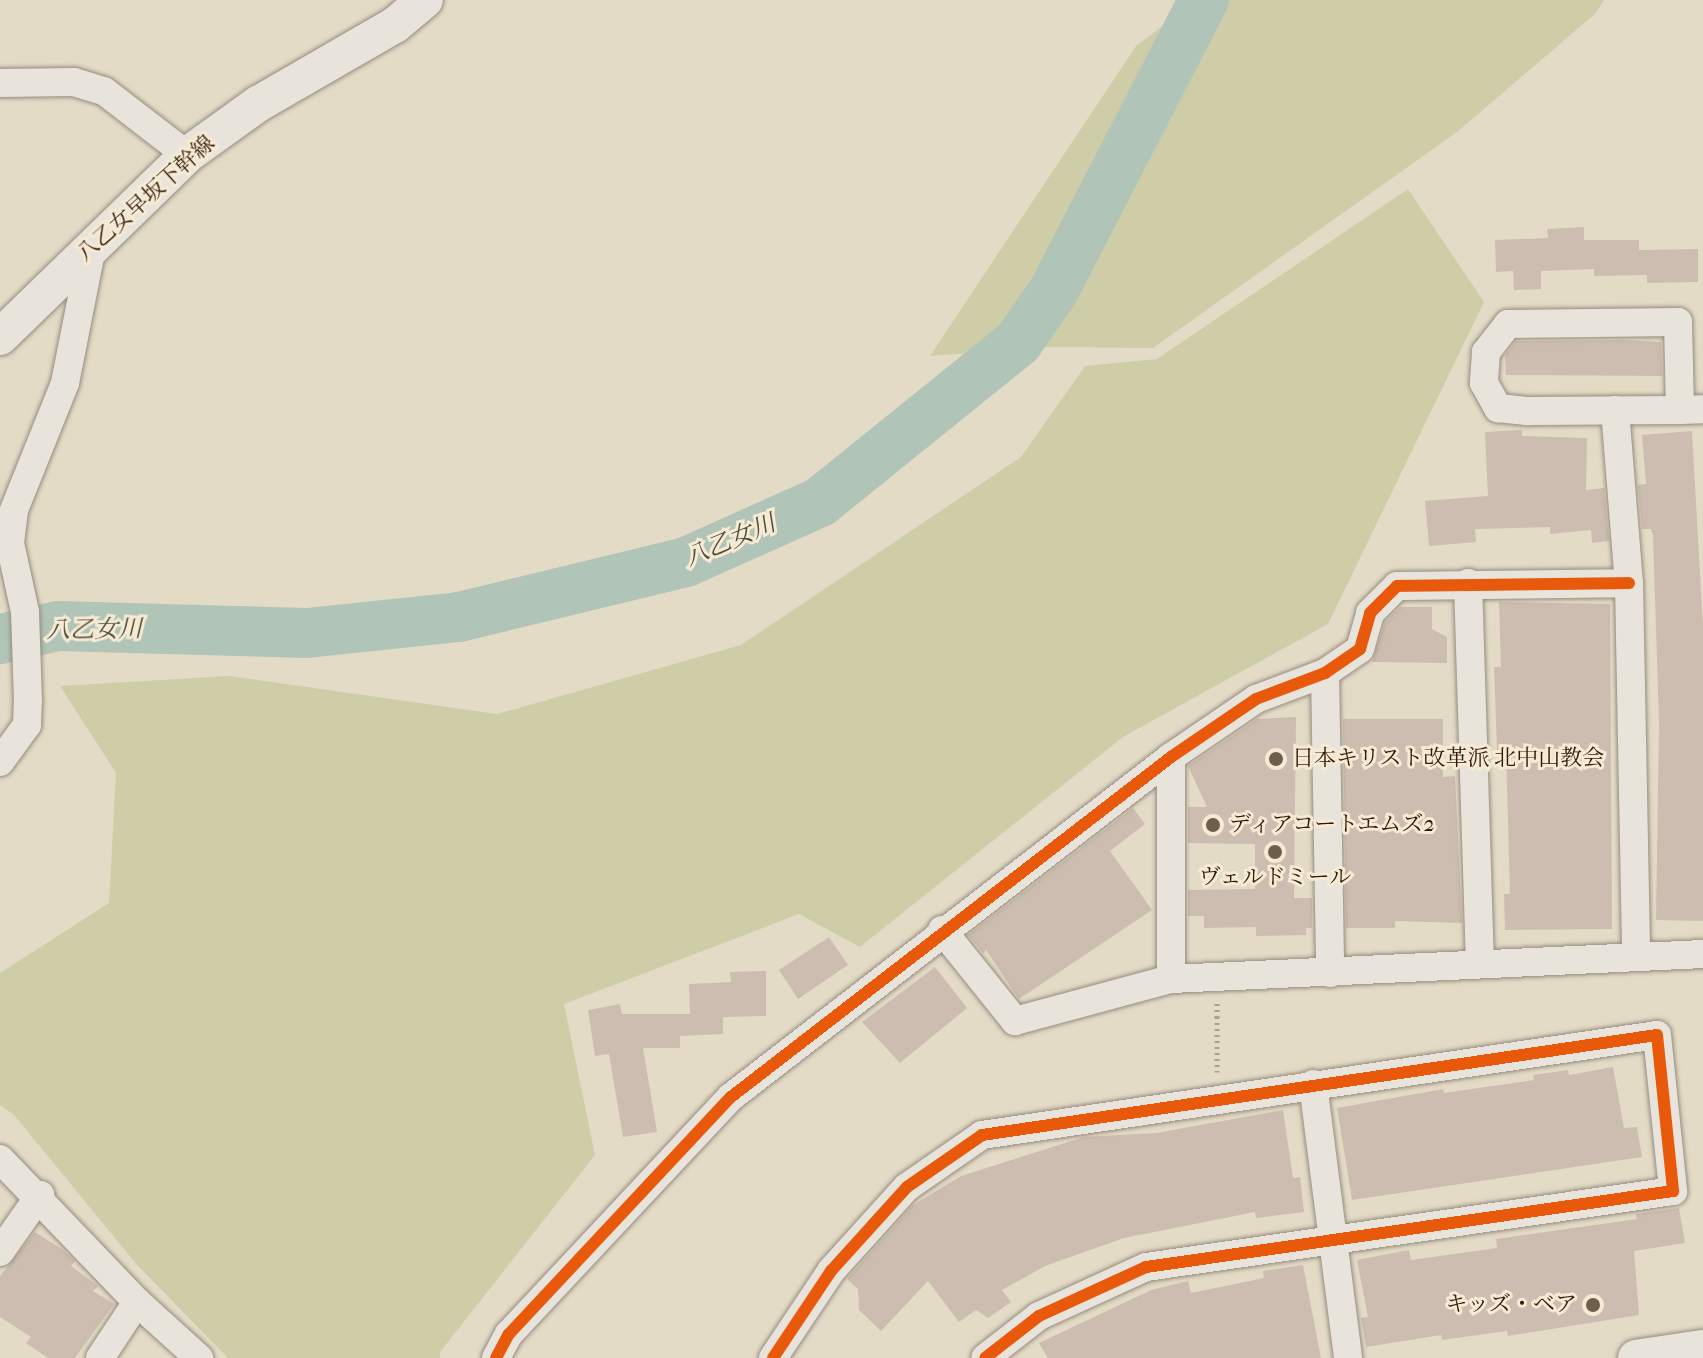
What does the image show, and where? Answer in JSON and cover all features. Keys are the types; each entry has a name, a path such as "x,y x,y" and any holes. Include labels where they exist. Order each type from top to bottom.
{"street":[{"name":"八乙女早坂下幹線","path":"0,337 187,155 258,104 395,25 425,0"},
{"path":"0,83 74,82 104,91 187,155"},
{"path":"0,762 27,725 25,612 10,543 14,510 65,383 92,247"},
{"path":"1678,322 1692,410 1498,408 1484,383 1486,352 1508,324 1678,322"},
{"path":"1615,410 1629,583 1636,955"},
{"path":"1468,583 1480,962"},
{"path":"496,1358 509,1334 731,1097 942,930 1171,757 1256,699 1325,673 1360,649 1370,613 1397,586 1629,583"},
{"path":"1325,673 1330,973"},
{"path":"1171,757 1171,979"},
{"path":"942,930 1015,1021 1171,979 1330,973 1480,962 1703,954"},
{"path":"773,1358 831,1271 907,1187 982,1135 1657,1035 1673,1191 1146,1267 1039,1316 985,1358"},
{"path":"1313,1084 1348,1358"},
{"path":"0,1159 40,1195 137,1302 199,1358"},
{"path":"0,1252 40,1195"},
{"path":"100,1358 137,1302"},
{"path":"1636,1358 1703,1348"}],"path":[{"path":"1216,1098 1218,977"}],"shaded area":[{"path":"1197,0 1604,0 1596,13 1457,132 1153,348 1047,347 930,356 1136,46"},
{"path":"1408,189 1484,302 1328,624 1123,737 860,947 799,914 564,1004 595,1155 440,1352 440,1358 228,1358 138,1266 14,1115 0,1105 0,973 109,903 116,773 60,686 229,676 497,714 741,645 1021,457 1085,366 1157,359"}],"building":[{"path":"1584,227 1584,240 1639,240 1639,250 1698,249 1698,282 1647,283 1647,275 1594,276 1594,269 1541,271 1541,289 1514,290 1513,271 1496,272 1495,240 1548,238 1547,229"},
{"path":"1516,341 1661,342 1662,376 1506,375 1505,355"},
{"path":"1522,430 1522,436 1587,438 1586,490 1604,488 1609,541 1592,543 1591,530 1550,534 1550,527 1475,529 1476,542 1429,546 1425,501 1488,496 1485,432"},
{"path":"1692,431 1703,627 1703,921 1656,920 1659,723 1653,536 1651,529 1642,529 1638,485 1646,484 1642,435"},
{"path":"1499,602 1610,604 1612,929 1505,930 1504,894 1510,894 1506,750 1497,750 1494,667 1501,667"},
{"path":"1400,607 1432,607 1432,629 1447,637 1447,663 1372,662 1385,622"},
{"path":"1296,717 1294,898 1312,898 1312,928 1306,928 1306,935 1256,936 1256,927 1204,928 1204,916 1188,916 1188,890 1255,889 1255,844 1188,843 1188,807 1207,807 1188,766 1257,719"},
{"path":"1343,719 1443,719 1443,777 1455,776 1462,923 1395,921 1395,928 1346,928"},
{"path":"1133,808 1145,824 1110,851 1152,910 1019,999 986,950 983,953 968,935"},
{"path":"829,937 848,965 798,999 779,970"},
{"path":"935,967 967,1008 900,1063 862,1022"},
{"path":"766,971 766,1016 723,1017 723,1034 680,1036 680,1048 643,1048 657,1132 623,1137 609,1054 595,1056 588,1010 620,1004 622,1014 690,1014 689,984 731,982 730,972"},
{"path":"1613,1067 1624,1128 1637,1127 1642,1157 1352,1200 1337,1108 1443,1089 1444,1093 1534,1080 1533,1075 1568,1070 1569,1075"},
{"path":"1283,1110 1293,1178 1300,1177 1304,1212 1256,1218 1255,1212 1124,1238 1045,1266 1002,1290 1011,1302 988,1318 976,1310 959,1322 928,1281 881,1331 859,1310 858,1289 847,1279 912,1206 961,1176 1084,1137 1156,1133"},
{"path":"1679,1208 1685,1243 1634,1251 1639,1315 1508,1336 1507,1331 1442,1340 1441,1335 1366,1347 1361,1318 1368,1317 1357,1260 1409,1250 1411,1260 1497,1248 1496,1239 1637,1219 1636,1214"},
{"path":"35,1232 63,1250 75,1261 71,1266 98,1286 93,1291 114,1304 75,1358 48,1358 26,1343 31,1337 0,1317 0,1276"},
{"path":"1303,1265 1321,1358 1048,1358 1039,1343 1151,1290 1188,1281 1191,1293 1264,1278 1263,1271"}],"waterway":[{"name":"八乙女川","path":"0,639 58,626 307,633 459,617 686,562 820,502 1018,342 1053,292 1204,0"}],"cycle path":[{"path":"496,1358 509,1334 731,1097 1171,757 1256,699 1325,673 1360,649 1370,613 1397,586 1629,583"},
{"path":"773,1358 831,1271 907,1187 982,1135 1657,1035 1673,1191 1146,1267 1039,1316 985,1358"}],"place":[{"name":"日本キリスト改革派 北中山教会","path":"1276,759"},
{"name":"ディアコートエムズ2","path":"1213,825"},
{"name":"ヴェルドミール","path":"1275,852"},
{"name":"キッズ・ベア","path":"1593,1305"}]}
